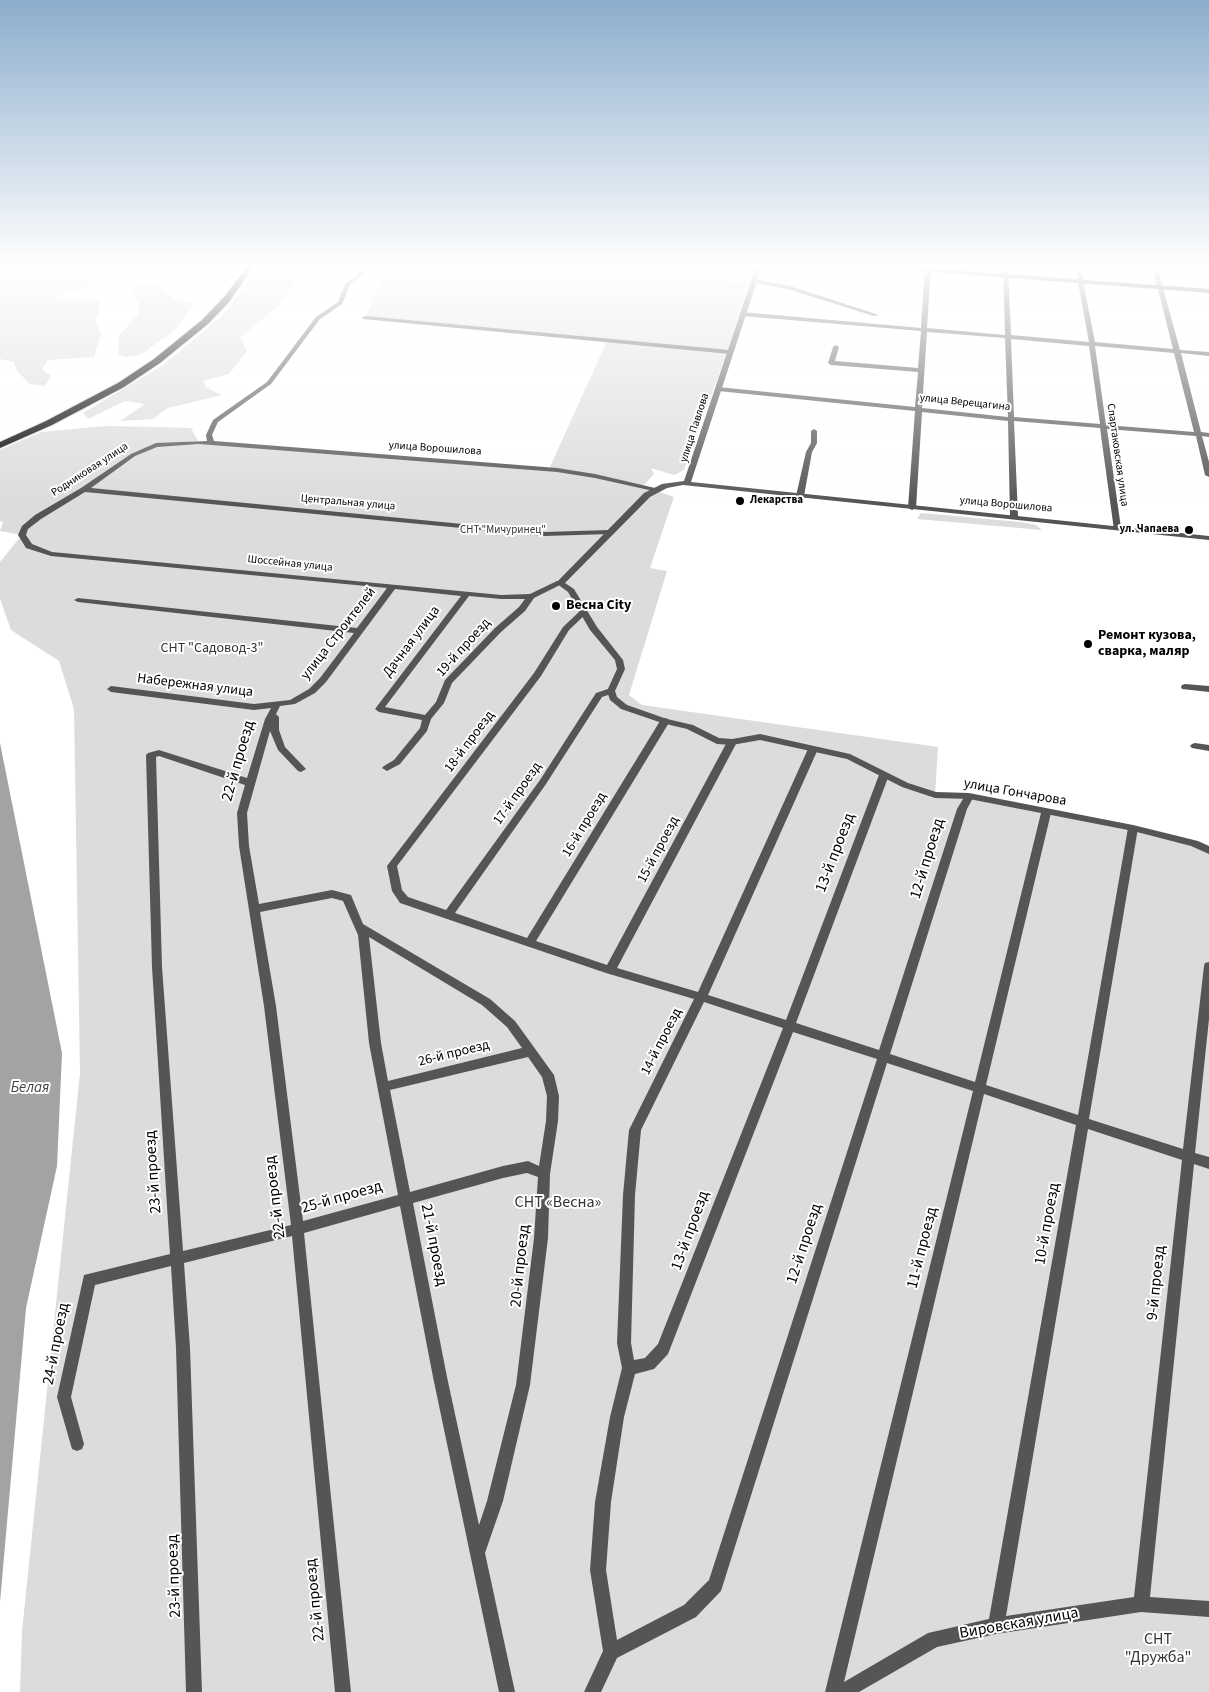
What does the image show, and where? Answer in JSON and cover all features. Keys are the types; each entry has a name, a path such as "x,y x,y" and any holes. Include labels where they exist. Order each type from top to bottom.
{"main road":[{"path":"0,445 49,423 121,384 178,345"}],"street":[{"path":"211,441 209,435 216,421 277,374 298,345"},
{"path":"654,345 730,352"},
{"name":"улица Павлова","path":"687,483 732,345"},
{"path":"912,508 923,345"},
{"path":"1008,345 1014,517"},
{"name":"Спартаковская улица","path":"1092,345 1117,528"},
{"path":"1104,345 1209,354"},
{"path":"1176,345 1209,475"},
{"path":"836,346 831,363 922,370"},
{"name":"улица Верещагина","path":"718,389 1010,418 1209,435"},
{"path":"800,496 808,452 814,443 814,431"},
{"name":"улица Ворошилова","path":"211,441 557,470 595,476 655,490 672,484 687,483 1209,538"},
{"name":"Родниковая улица","path":"22,535 25,528 38,517 84,490 116,465 145,449 156,446 211,441"},
{"name":"Центральная улица","path":"84,490 545,534 609,532"},
{"name":"Шоссейная улица","path":"22,535 29,546 51,554 501,597 531,596 560,582 609,532 655,490"},
{"path":"560,582 571,591 583,613 619,660 621,669 611,691"},
{"name":"улица Строителей","path":"276,706 292,702 312,691 393,586"},
{"name":"Дачная улица","path":"428,718 380,709 467,593"},
{"name":"19-й проезд","path":"388,768 397,762 418,737 428,718 440,703 448,682 498,630 522,609 531,596"},
{"path":"78,600 359,631"},
{"name":"18-й проезд","path":"448,916 404,900 397,891 392,866 538,674 566,628 583,613"},
{"path":"1185,687 1209,690"},
{"name":"Набережная улица","path":"111,690 254,708 276,706"},
{"name":"улица Гончарова","path":"611,691 612,698 624,707 665,721 690,726 717,741 732,742 760,737 850,756 884,775 935,796 969,796 1046,813 1133,828 1194,843 1209,850"},
{"name":"17-й проезд","path":"448,916 543,782 599,695 611,691"},
{"path":"276,706 274,730 277,738 281,748 301,769"},
{"name":"22-й проезд","path":"276,706 269,719 242,813 244,846 270,1006 297,1229 343,1692"},
{"name":"16-й проезд","path":"529,943 665,721"},
{"name":"15-й проезд","path":"610,970 732,742"},
{"path":"1195,746 1209,748"},
{"name":"14-й проезд","path":"629,1368 624,1343 629,1195 635,1130 701,997 813,749"},
{"name":"23-й проезд","path":"194,1692 183,1348 157,967 151,755 159,753 215,773 251,783"},
{"name":"13-й проезд","path":"629,1368 649,1364 664,1349 790,1027 884,775"},
{"name":"12-й проезд","path":"611,1652 690,1611 715,1585 885,1056 962,809 969,796"},
{"name":"11-й проезд","path":"833,1692 1046,813"},
{"name":"10-й проезд","path":"996,1626 1133,828"},
{"name":"21-й проезд","path":"255,909 332,894 347,898 362,935 375,1043 440,1377 507,1692"},
{"path":"448,916 489,928 610,970 885,1056 1209,1163"},
{"name":"20-й проезд","path":"358,926 486,1002 510,1024 548,1074 553,1096 552,1121 544,1174 541,1238 524,1385 495,1502 478,1550"},
{"name":"9-й проезд","path":"1141,1604 1187,1156 1209,966"},
{"name":"26-й проезд","path":"384,1087 531,1051"},
{"name":"25-й проезд","path":"89,1280 297,1229 406,1198 528,1167 544,1174"},
{"name":"24-й проезд","path":"77,1444 64,1396 89,1280"},
{"path":"592,1692 611,1652 598,1570 604,1502 617,1417 629,1368"},
{"name":"Вировская улица","path":"843,1692 934,1639 996,1626 1141,1604 1209,1610"}],"green space":[{"path":"0,345 98,345 94,357 48,360 42,369 51,376 45,386 30,384 17,371 14,362 0,359"},
{"path":"119,345 154,345 140,355 126,357 118,355"},
{"path":"187,345 244,345 247,351 229,374 203,381 207,388 222,395 168,408 153,419 120,421 145,404 125,401 88,419 83,413 163,365"},
{"name":"СНТ «Весна»","path":"605,345 650,345 727,352 684,470 674,475 651,468 654,474 643,486 674,497 650,568 667,571 629,695 642,705 938,747 935,795 969,796 1133,828 1209,850 1209,1692 20,1692 22,1631 80,1073 74,709 59,661 11,630 0,599 0,562 22,535 0,531 3,522 0,521 0,450 41,432 105,426 191,428 198,441 161,444 199,442 549,469"},
{"path":"668,345 729,345 725,350"},
{"path":"921,513 1020,522 1036,525 1042,530 917,519"}],"water":[{"name":"Белая","path":"0,743 62,1053 57,1166 26,1308 0,1602"}],"place":[{"name":"Лекарства","path":"740,501"},
{"name":"ул. Чапаева","path":"1189,530"},
{"name":"Весна City","path":"556,606"},
{"name":"Ремонт кузова, сварка, маляр","path":"1088,644"}],"park label":[{"name":"СНТ \"Мичуринец\"","path":"503,531"},
{"name":"СНТ \"Садовод-3\"","path":"212,649"},
{"name":"СНТ \"Дружба\"","path":"1158,1649"}]}
